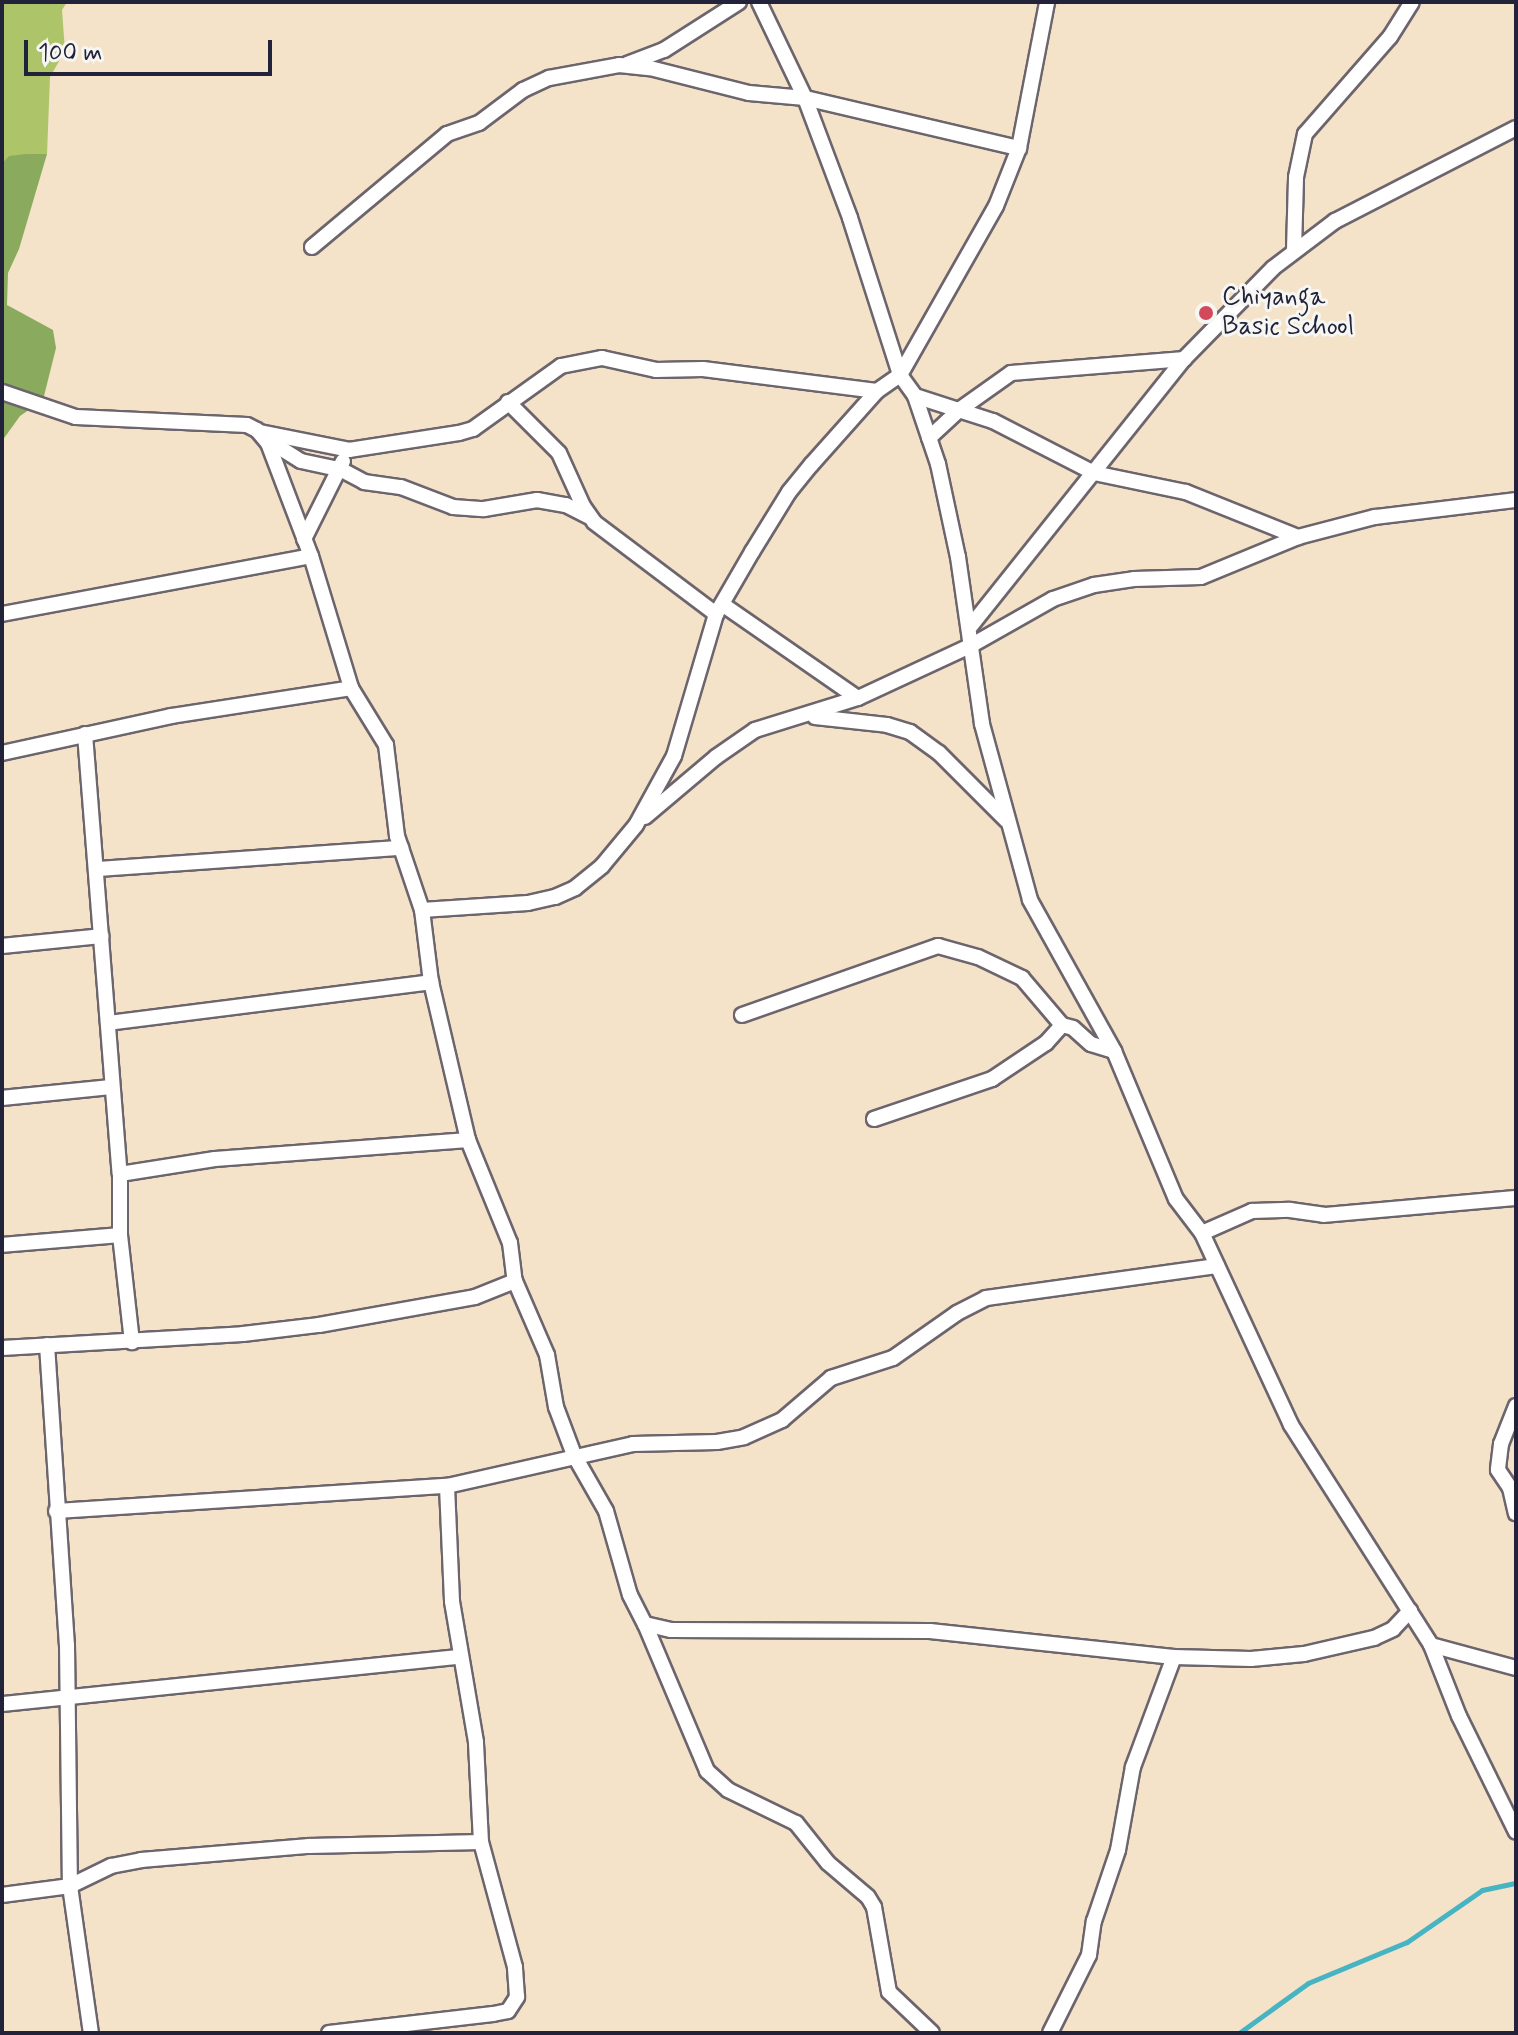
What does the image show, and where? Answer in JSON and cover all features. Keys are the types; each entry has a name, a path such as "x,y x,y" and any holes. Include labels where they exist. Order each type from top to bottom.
{"street":[{"path":"312,247 447,134 479,123 523,90 549,78 627,64 664,50 739,2"},
{"path":"759,2 805,98 850,218 900,375 915,396 929,438 958,557 982,724 1030,900 1114,1051 1176,1199 1202,1233 1291,1425 1431,1645 1466,1730 1513,1810 1516,1832"},
{"path":"636,825 674,756 719,609 789,492 877,391 900,375 996,206 1019,148 1047,2"},
{"path":"1294,250 1296,177 1303,137 1390,37 1412,2"},
{"path":"627,64 749,93 805,98 1019,148"},
{"path":"970,627 1184,359 1294,250 1335,221 1516,128"},
{"path":"263,436 349,450 467,431 561,366 602,358 656,370 694,368 877,391"},
{"path":"929,438 959,410 1011,373 1184,359"},
{"path":"2,392 76,417 247,425 298,460 340,469 364,482 401,487 453,507 484,509 537,500 566,505 590,517 719,609 858,698"},
{"path":"915,396 993,421 1094,473 1186,492 1298,537"},
{"path":"508,402 559,453 590,517"},
{"path":"263,436 311,556 351,688 386,745 401,848 422,910 431,982 468,1140 510,1243 515,1281 547,1355 556,1407 574,1455 606,1511 630,1595 707,1771 728,1790 796,1823 828,1863 861,1889 874,1907 889,1992 932,2033"},
{"path":"304,539 349,450"},
{"path":"422,910 528,903 555,897 575,888 602,866 636,825 716,757 755,730 807,717 858,698 972,645 1053,599 1094,585 1134,579 1201,577 1298,537 1375,517 1516,500"},
{"path":"2,614 311,556"},
{"path":"2,753 171,716 351,688"},
{"path":"807,717 887,725 910,732 939,753 1008,823"},
{"path":"85,734 120,1174 120,1235 132,1342"},
{"path":"98,869 401,848"},
{"path":"2,946 102,936"},
{"path":"742,1015 938,946 978,957 1022,978 1062,1025 1079,1032 1091,1044 1114,1051"},
{"path":"108,1023 431,982"},
{"path":"874,1119 992,1079 1046,1043 1062,1025"},
{"path":"2,1098 111,1087"},
{"path":"120,1174 215,1159 468,1140"},
{"path":"1202,1233 1252,1211 1290,1210 1324,1215 1516,1198"},
{"path":"2,1245 120,1235"},
{"path":"56,1511 447,1486 633,1444 717,1442 763,1431 782,1420 831,1378 893,1358 957,1313 1001,1294 1217,1266"},
{"path":"2,1348 132,1342 319,1325 475,1297 515,1281"},
{"path":"47,1345 68,1695 70,1886 91,2033"},
{"path":"1516,1406 1501,1444 1498,1470 1510,1488 1516,1513"},
{"path":"329,2033 508,2011 517,1997 515,1967 481,1842 476,1742 459,1657 452,1601 447,1486"},
{"path":"645,1624 671,1630 930,1631 1174,1657 1251,1659 1304,1654 1374,1638 1393,1629 1410,1611"},
{"path":"1431,1645 1516,1668"},
{"path":"2,1704 459,1657"},
{"path":"1050,2033 1089,1955 1094,1921 1118,1850 1133,1767 1174,1657"},
{"path":"2,1895 70,1886 111,1866 141,1860 309,1846 481,1842"}],"green space":[{"path":"2,2 67,2 62,10 65,51 50,77 47,154 26,154 2,164"},
{"path":"47,154 19,249 8,273 7,305 53,330 56,348 43,400 20,416 2,441 2,164 9,156"}],"waterway":[{"path":"1239,2033 1308,1983 1407,1942 1482,1890 1516,1883"}],"place":[{"name":"Chiyanga Basic School","path":"1206,313"}]}
